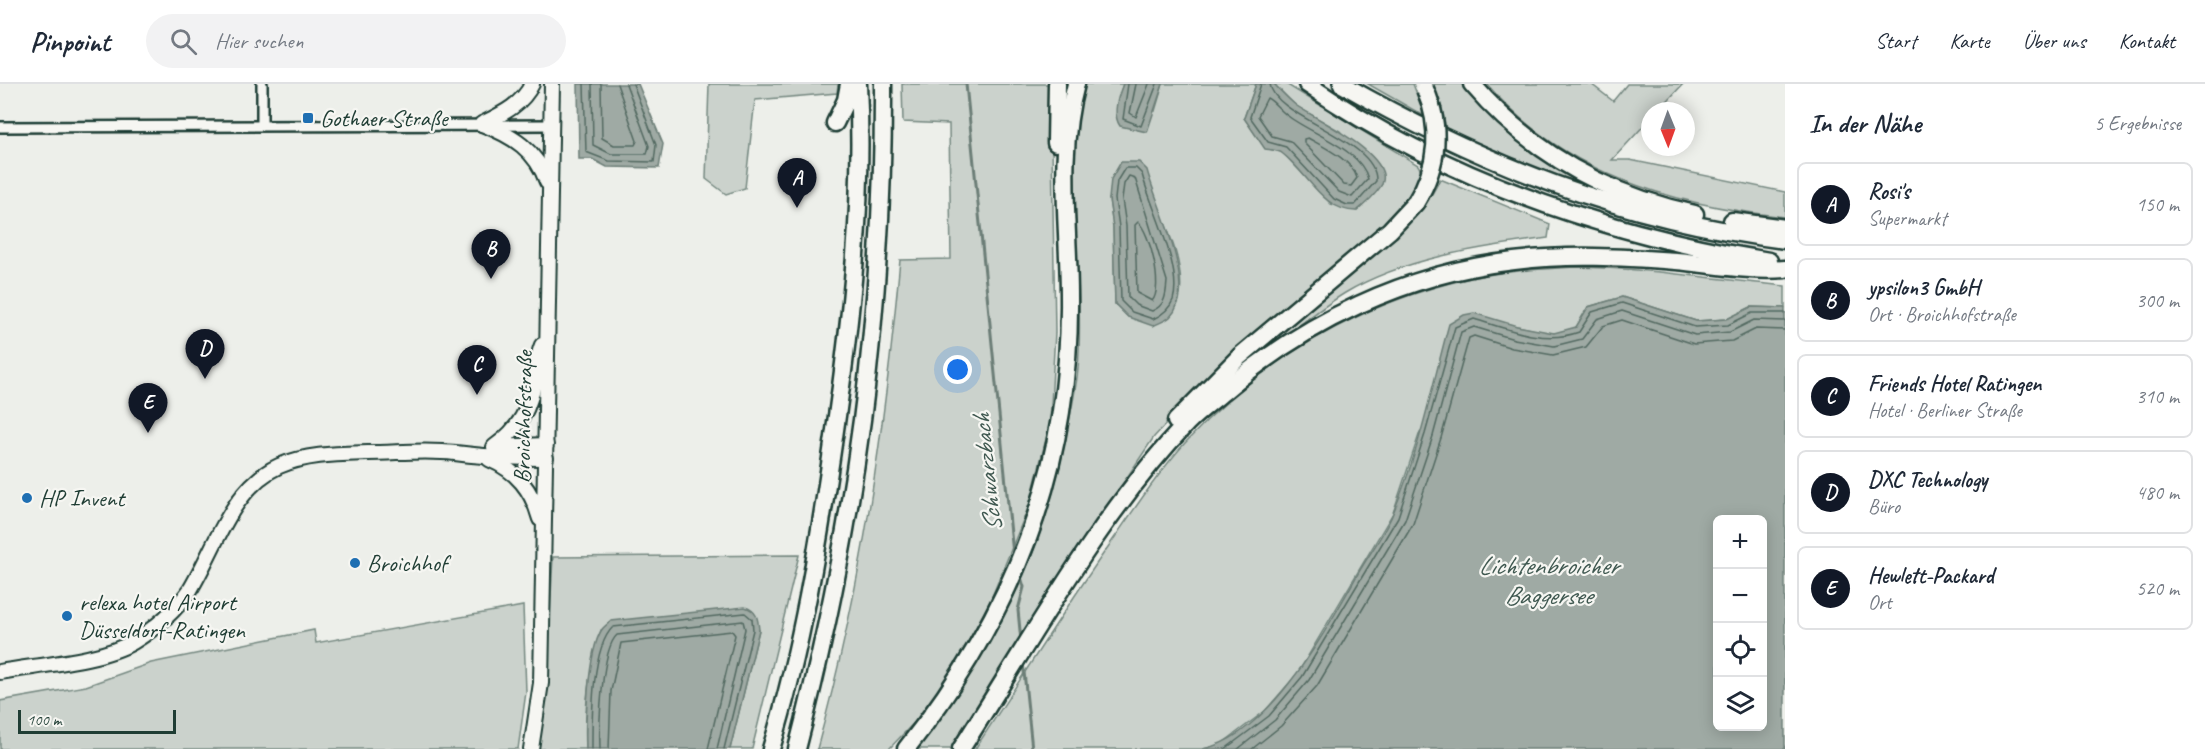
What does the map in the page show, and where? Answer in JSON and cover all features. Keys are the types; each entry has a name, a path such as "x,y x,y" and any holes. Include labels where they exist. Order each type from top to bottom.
{"highway":[{"path":"835,123 846,100 849,84"},
{"path":"771,749 790,680 815,565 849,336 858,222 861,132 858,84"},
{"path":"796,749 838,576 865,413 880,231 883,84"},
{"path":"1057,84 1056,141 1065,176"},
{"path":"906,749 966,667 1009,589 1020,564 1051,468 1061,424 1068,368 1066,140 1076,84"},
{"path":"1307,84 1413,147 1531,199 1657,239 1785,263"},
{"path":"1342,84 1413,125 1533,178 1668,219 1785,240"},
{"path":"1472,84 1492,107 1529,141 1571,170 1614,190 1691,213 1785,228"},
{"path":"1131,490 1154,448 1182,413 1240,356 1390,230 1416,202 1431,171 1436,143 1434,116 1424,87"},
{"path":"962,749 1084,552 1131,490 1188,422 1252,368 1333,316 1417,282 1467,268 1558,257 1607,256 1735,268 1785,268"}],"street":[{"path":"262,84 262,126"},
{"path":"482,124 513,107 528,93 532,84"},
{"name":"Broichhofstraße","path":"531,749 541,683 552,84"},
{"path":"482,124 513,138 532,154 549,187"},
{"path":"0,127 551,125"},
{"path":"489,452 511,435 520,423 533,385 537,357 546,338"},
{"path":"0,672 107,653 132,643 159,623 188,592 240,501 256,481 292,461 338,454 546,451"},
{"path":"489,452 527,487 537,506 544,532"}],"shaded area":[{"path":"709,84 838,84 837,93 755,100 745,188 726,194 706,179"},
{"path":"902,84 1051,84 1055,332 1050,423 1030,503 991,599 960,657 924,712 889,749 817,749 847,627 870,506 887,384 900,260 951,259 949,124 903,122"},
{"path":"1084,84 1123,84 1121,90 1155,111 1163,84 1256,84 1244,118 1265,148 1282,152 1331,204 1357,211 1382,184 1340,131 1296,106 1274,84 1286,84 1418,165 1422,173 1418,184 1396,220 1217,369 1154,437 1039,609 951,749 917,749 970,674 1012,600 1044,521 1057,478 1078,369 1079,310 1073,163 1075,127","holes":["1153,195 1178,260 1181,288 1179,301 1169,317 1128,317 1115,304 1113,227 1109,199"]},
{"path":"1368,84 1413,84 1426,117"},
{"path":"1431,84 1464,84 1552,164 1582,184 1528,165 1446,129 1442,108"},
{"path":"1487,84 1591,84 1613,101 1627,84 1683,84 1666,102 1641,102 1641,129 1612,160 1630,160 1785,192 1785,217 1701,204 1622,180 1550,141 1517,115"},
{"path":"1440,179 1550,224 1548,238 1496,245 1443,256 1392,271 1368,281 1316,312 1234,375 1304,308 1398,235 1429,199"},
{"path":"1575,267 1654,272 1785,286 1785,308 1751,307 1727,319 1696,321 1622,297 1588,307 1575,328 1562,333 1517,326 1420,432 1393,513 1298,673 1265,711 1220,745 1203,749 975,749 1079,589 1157,477 1185,443 1246,386 1316,338 1391,302 1471,278 1510,272"},
{"path":"799,555 752,749 730,749 759,630 601,630 588,689 586,749 536,749 546,695 553,557"},
{"path":"523,606 526,692 518,749 0,749 0,701 86,686 151,663 314,630 316,643"}],"water":[{"path":"578,84 638,84 663,144 659,168 607,167 592,159 579,159"},
{"path":"1123,84 1163,84 1147,132 1120,126 1118,122 1117,105"},
{"path":"1256,84 1274,84 1297,106 1351,139 1377,162 1383,173 1382,184 1357,211 1345,210 1334,205 1316,190 1283,154 1265,149 1244,118"},
{"path":"1121,162 1139,162 1147,170 1178,267 1180,287 1178,304 1170,317 1153,326 1128,317 1115,304 1113,227 1109,199 1111,179"},
{"name":"Lichtenbroicher Baggersee","path":"1622,297 1696,321 1727,319 1751,307 1785,308 1785,749 1203,749 1228,740 1252,723 1274,702 1314,649 1382,535 1410,467 1449,324 1464,315 1474,313 1517,326 1554,333 1576,327 1588,307"},
{"path":"745,607 756,616 759,630 730,749 586,749 587,706 593,655 601,631 611,621"}],"waterway":[{"name":"Schwarzbach","path":"966,84 1013,554"},
{"name":"Schwarzbach","path":"1020,574 1024,587 1018,610 1021,641"},
{"name":"Schwarzbach","path":"1023,662 1032,749"}],"place":[{"name":"Gothaer Straße","path":"308,118"},
{"name":"Rosi's","path":"797,208"},
{"name":"ypsilon3 GmbH","path":"491,279"},
{"name":"DXC Technology","path":"205,379"},
{"name":"Friends Hotel Ratingen","path":"477,395"},
{"name":"Hewlett-Packard","path":"148,433"},
{"name":"HP Invent","path":"27,498"},
{"name":"Broichhof","path":"355,563"},
{"name":"relexa hotel Airport Düsseldorf-Ratingen","path":"67,616"}]}
